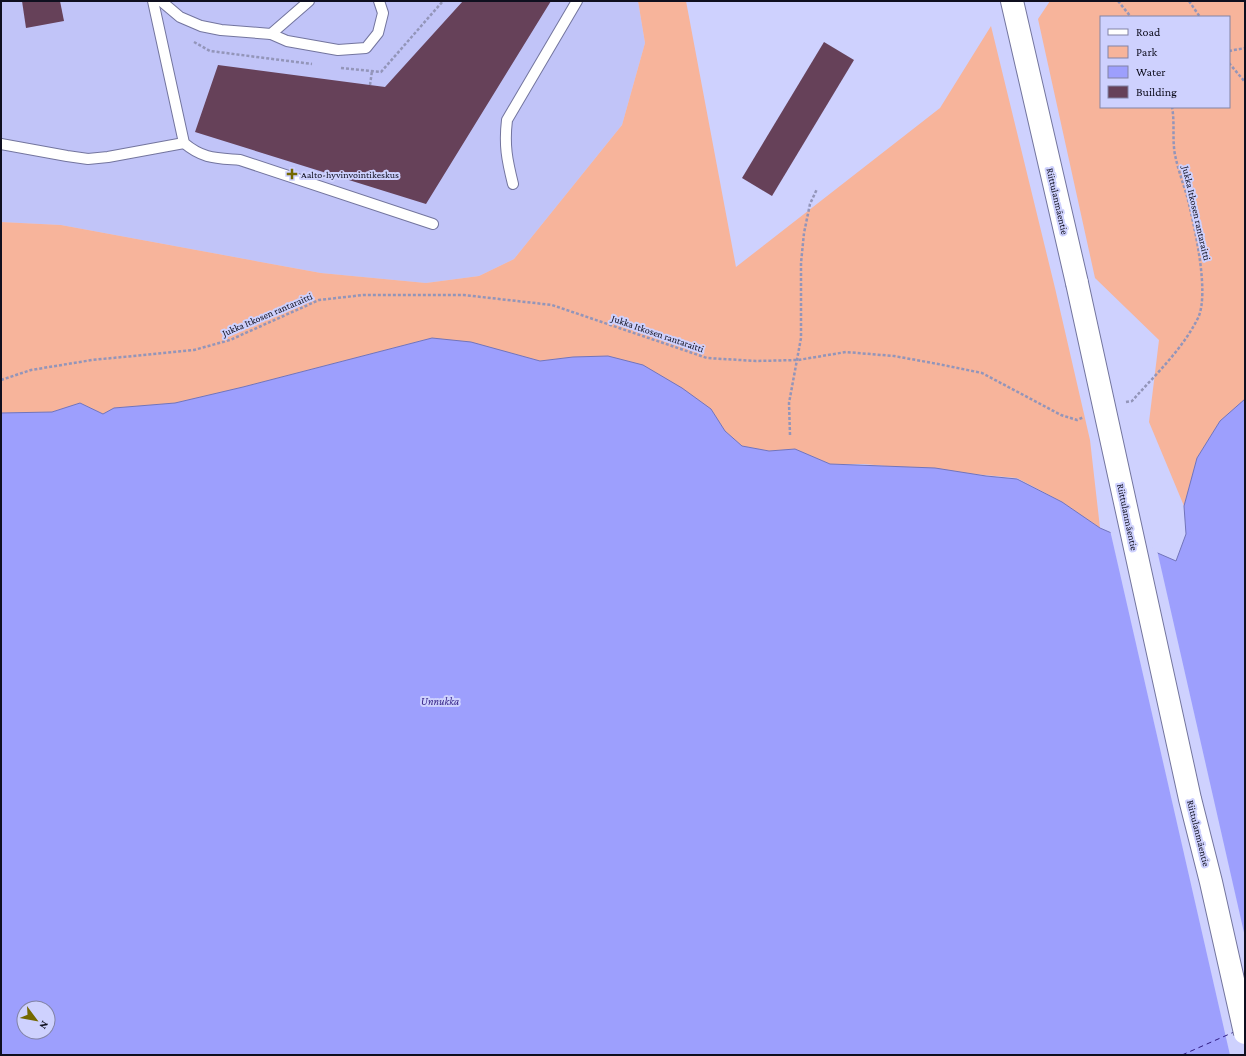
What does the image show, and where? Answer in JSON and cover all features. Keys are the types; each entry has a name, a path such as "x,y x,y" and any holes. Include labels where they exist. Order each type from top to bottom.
{"street":[{"name":"Riittulanmäentie","path":"1012,1 1077,282 1190,799 1211,882 1245,1033"}],"lane":[{"path":"153,1 184,143 194,152 215,158 240,160 433,224"},
{"path":"161,1 180,17 201,26 221,30 271,34 287,40 338,50 366,48 378,34 383,13 379,1"},
{"path":"271,34 310,1"},
{"path":"513,184 506,154 505,136 507,120 577,1"},
{"path":"1,144 88,159 108,157 184,143"}],"path":[{"path":"1118,1 1130,16"},
{"path":"1189,1 1199,16"},
{"path":"1230,51 1245,48"},
{"path":"1230,64 1245,82"},
{"path":"370,85 372,71"},
{"name":"Jukka Itkosen rantaraitti","path":"1125,403 1132,400 1177,351 1199,317 1203,298 1200,262 1187,197 1175,154 1174,115 1172,108"},
{"path":"790,435 789,403 801,338 801,263 804,233 810,204 817,189"},
{"name":"Jukka Itkosen rantaraitti","path":"1,380 39,368 92,360 194,350 230,340 319,300 363,295 464,295 552,305 707,358 756,361 798,360 846,352 894,356 938,364 982,373 1061,415 1077,420 1090,415"}],"shaded area":[{"name":"Aalto-hyvinvointikeskus","path":"1,1 638,1 645,43 622,125 514,259 479,276 426,283 321,273 61,225 1,222"}],"green space":[{"path":"638,1 686,1 736,267 940,108 991,26 1055,288 1090,440 1100,528 1062,502 1017,478 864,464 830,464 795,449 769,451 742,446 725,431 711,409 573,357 540,361 510,353 432,338 175,403 114,408 103,414 80,403 52,412 1,413 1,222 61,225 321,273 426,283 479,276 514,259 622,125 645,43"},
{"path":"1050,1 1245,1 1245,399 1220,421 1197,458 1184,506 1149,422 1159,340 1095,278 1038,19"}],"water":[{"name":"Unnukka","path":"432,338 471,342 540,361 573,357 608,356 643,365 682,388 711,409 725,431 742,446 769,451 795,449 830,464 935,468 1017,479 1062,502 1100,528 1176,561 1186,534 1184,506 1197,458 1220,421 1245,399 1245,1055 1,1055 1,413 52,412 80,403 103,414 114,408 175,403"}],"pier":[{"path":"1110,530 1157,550 1245,937 1245,1055 1230,1055"}],"building":[{"path":"22,1 60,1 64,21 26,28"},
{"path":"463,1 551,1 426,204 195,132 218,65 385,87"},
{"path":"824,42 854,60 772,196 742,178"}],"ferry route":[{"path":"1182,1055 1234,1032"}],"place":[{"name":"Aalto-hyvinvointikeskus","path":"292,174"}]}
